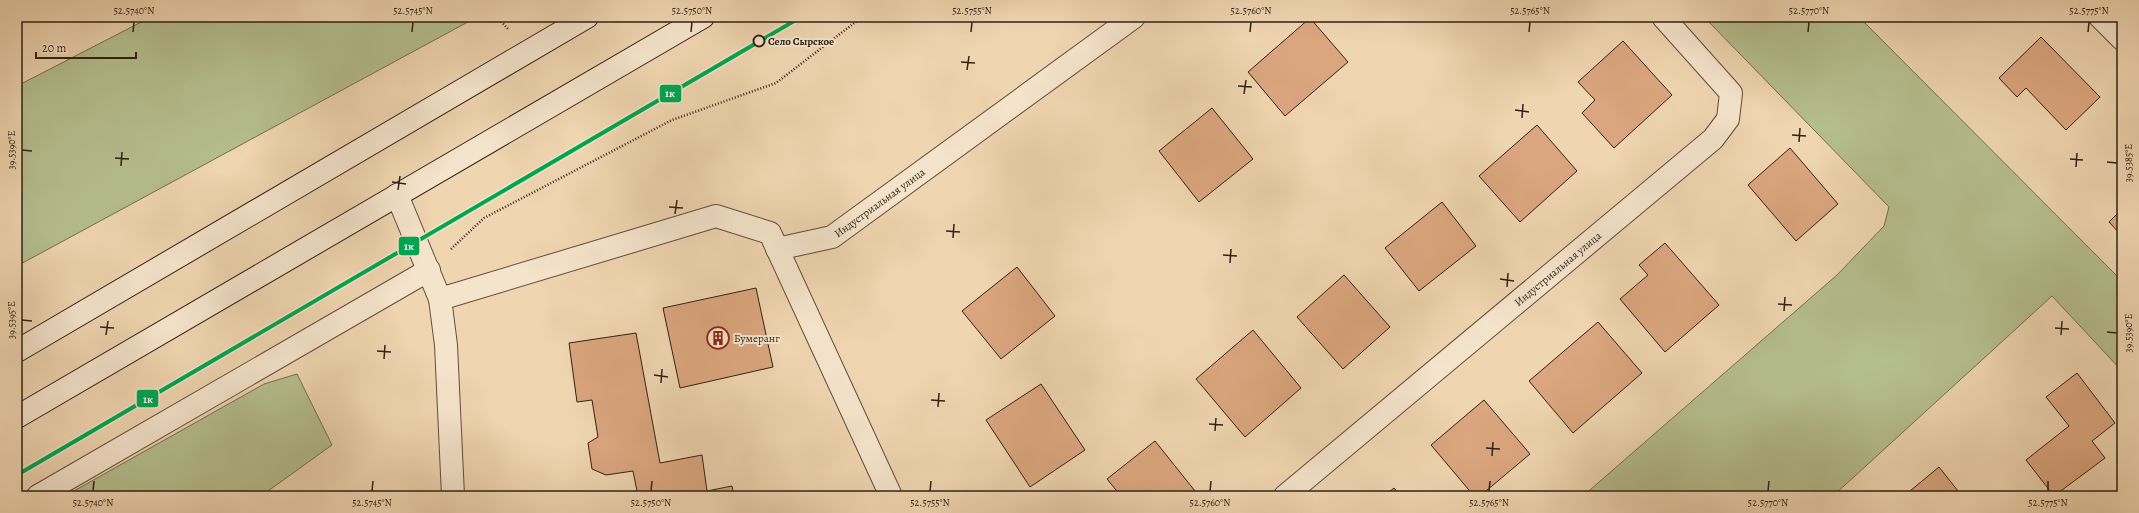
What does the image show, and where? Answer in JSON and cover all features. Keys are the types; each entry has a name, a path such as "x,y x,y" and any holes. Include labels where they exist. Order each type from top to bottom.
{"street":[{"path":"17,351 587,17"},
{"path":"17,417 703,17"},
{"name":"Индустриальная улица","path":"777,249 832,236 1134,17"},
{"name":"Индустриальная улица","path":"1285,496 1713,139 1728,119 1730,93 1663,17"},
{"path":"2100,17 2122,39"},
{"path":"397,195 440,299 446,345 453,496"},
{"path":"440,299 716,216 770,233 891,496"},
{"path":"38,496 429,270"}],"path":[{"path":"497,17 510,31"},
{"path":"429,270 484,218 672,120 776,83 862,17"}],"green space":[{"path":"151,17 477,17 17,266 17,86"},
{"path":"1704,17 1859,17 2122,281 2122,371 2052,296 1833,496 1583,496 1837,275 1884,226 1889,207"},
{"path":"297,374 332,445 261,496 65,496 264,384"}],"building":[{"path":"1310,18 1348,62 1285,116 1248,72"},
{"path":"2041,37 2100,97 2066,130 2026,88 2017,97 1999,78"},
{"path":"1623,41 1672,95 1614,148 1582,113 1595,100 1578,82"},
{"path":"1212,108 1253,159 1199,202 1159,151"},
{"path":"1537,125 1577,171 1520,222 1479,176"},
{"path":"1790,148 1838,204 1796,241 1748,185"},
{"path":"1442,202 1476,246 1419,291 1385,248"},
{"path":"2122,209 2122,236 2109,222"},
{"path":"1665,243 1719,305 1665,352 1620,299 1648,275 1639,265"},
{"path":"1017,267 1055,316 1001,359 962,311"},
{"path":"1344,275 1390,327 1343,369 1297,317"},
{"name":"Бумеранг","path":"756,288 773,367 680,388 663,308"},
{"path":"1598,322 1642,373 1573,433 1529,381"},
{"path":"1253,330 1301,388 1245,437 1196,379"},
{"path":"636,333 660,463 702,455 707,491 732,486 734,496 638,496 633,471 606,475 592,469 588,443 598,437 592,400 577,402 569,343"},
{"path":"2077,373 2115,423 2092,441 2105,458 2054,496 2026,460 2069,426 2046,397"},
{"path":"1041,384 1085,450 1030,487 986,420"},
{"path":"1484,400 1530,454 1480,496 1474,496 1431,445"},
{"path":"1155,441 1195,491 1188,496 1121,496 1107,479"},
{"path":"1939,467 1962,496 1904,496"},
{"path":"1394,488 1401,496 1384,496"}],"transit line":[{"name":"1к","path":"17,475 801,17"}],"place":[{"name":"Село Сырское","path":"759,41"},
{"name":"Бумеранг","path":"718,338"}]}
